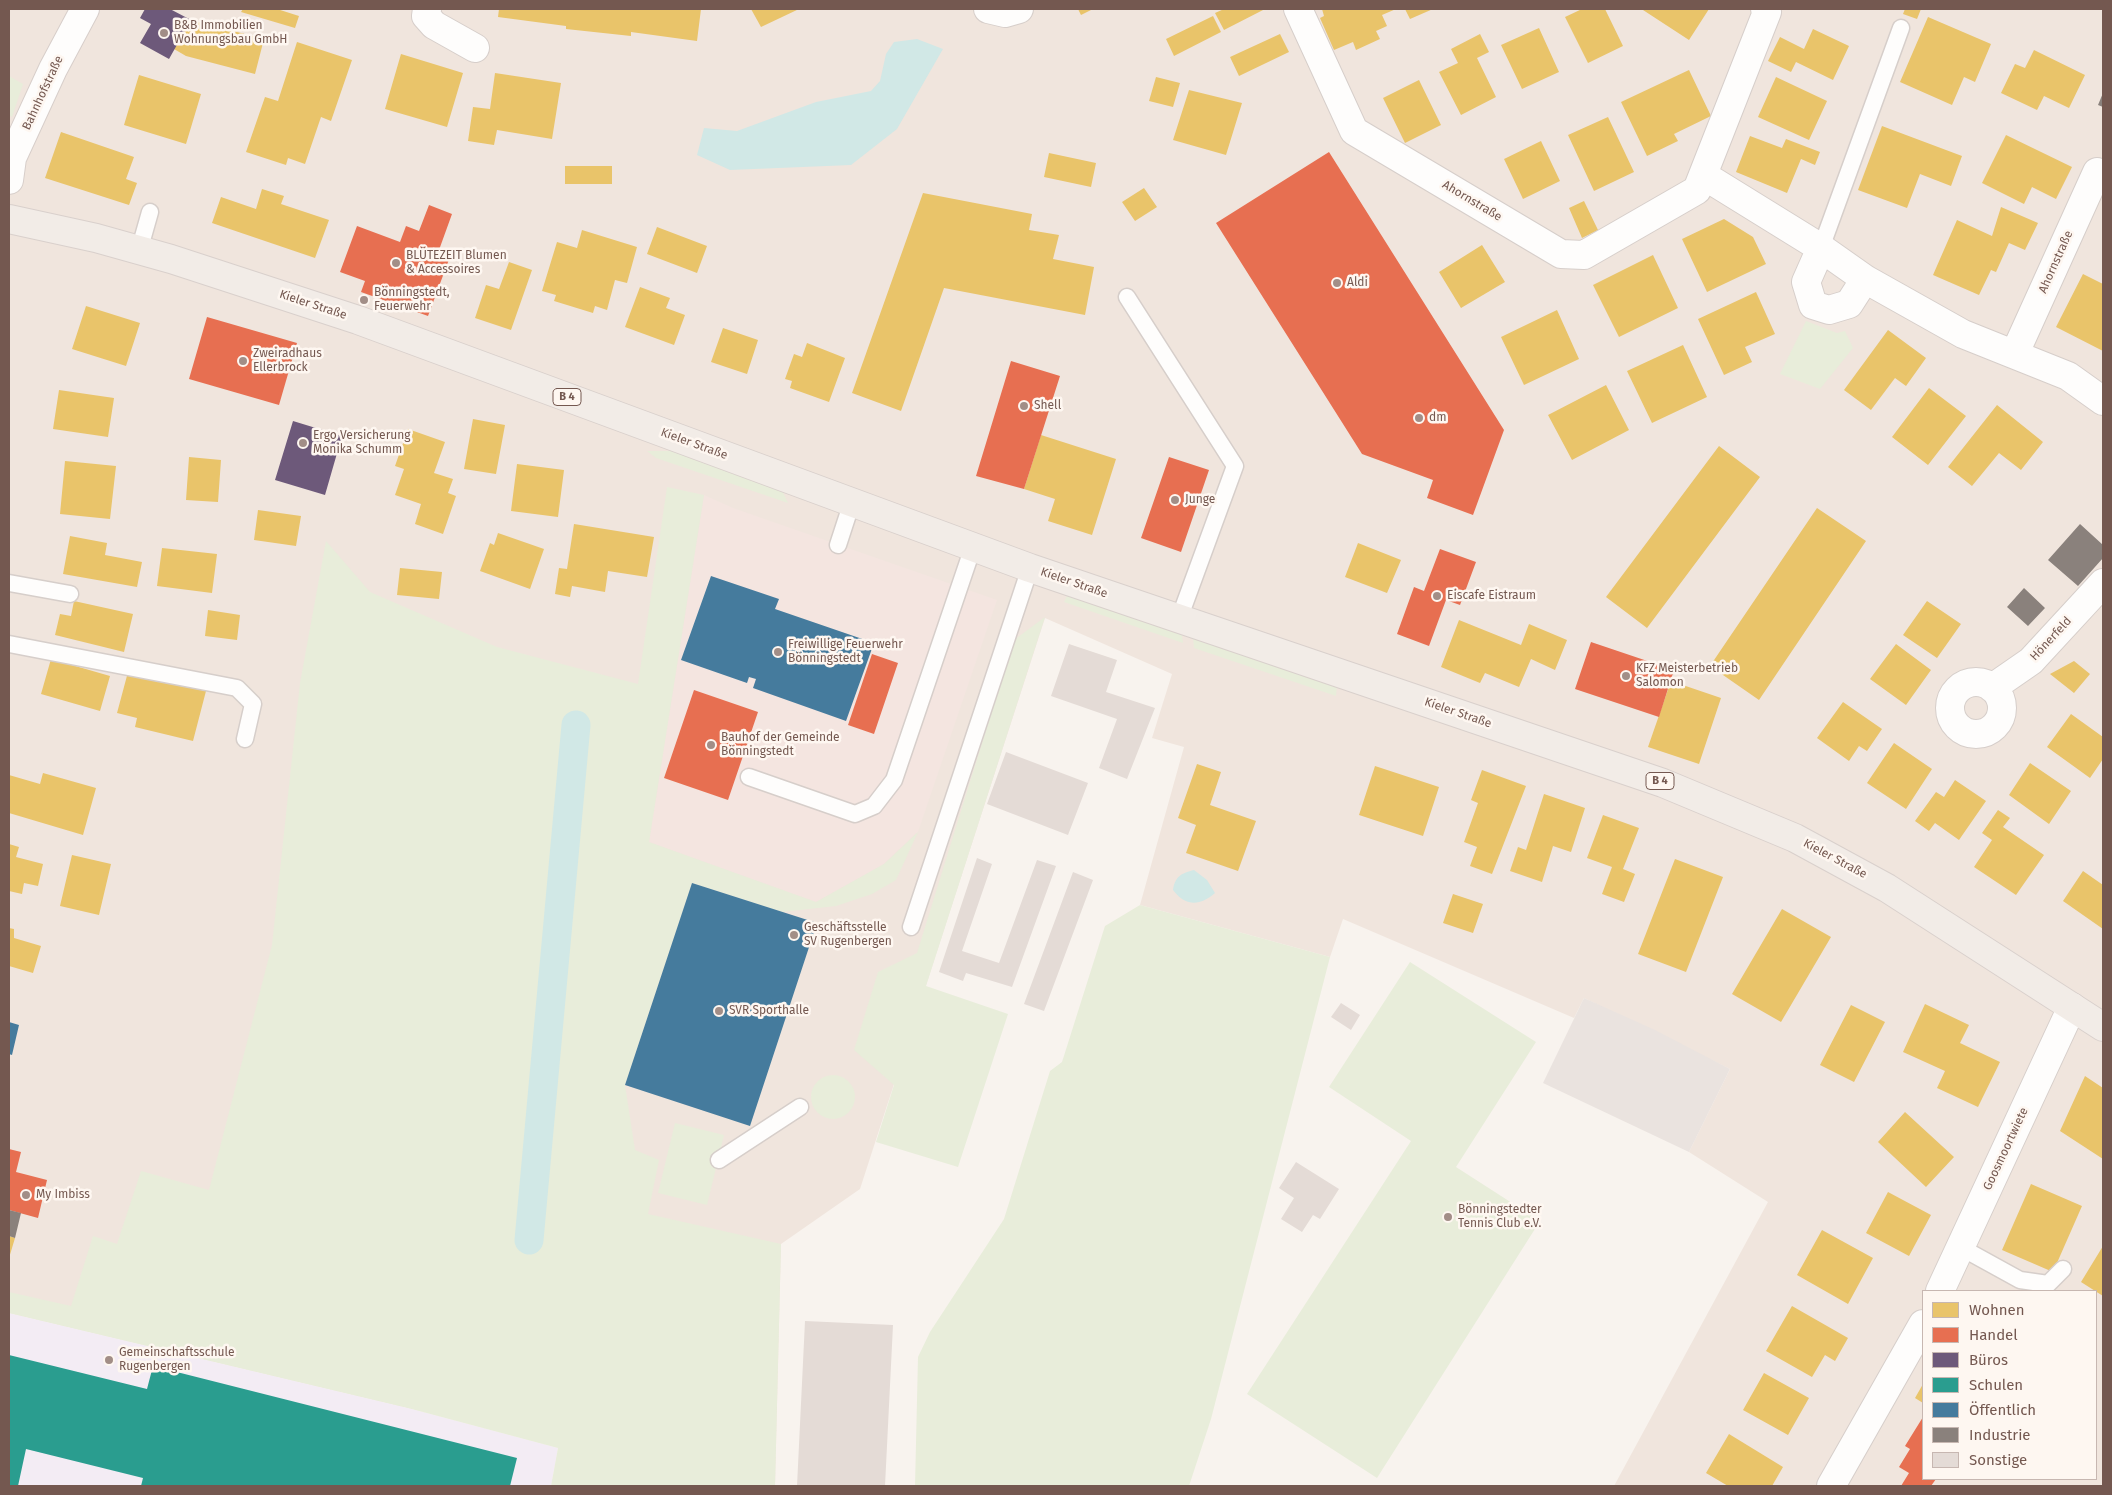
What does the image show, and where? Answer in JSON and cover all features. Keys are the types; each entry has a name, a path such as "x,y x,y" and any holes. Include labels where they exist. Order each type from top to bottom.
{"main road":[{"name":"Kieler Straße","path":"9,219 96,238 358,320 1030,568 1663,782 1795,838 1887,888 2103,1026"}],"street":[{"name":"Bahnhofstraße","path":"9,180 12,158 53,69 85,9"},
{"path":"427,9 426,16 434,25 475,48"},
{"path":"988,9 1005,13 1019,9"},
{"name":"Ahornstraße","path":"1298,9 1354,131 1561,254 1584,254 1697,190 1767,12 1765,9"},
{"name":"Ahornstraße","path":"2014,353 2097,172"},
{"path":"1703,175 1821,248 1865,278 1963,334 2068,376 2103,401"},
{"path":"1821,248 1806,282 1813,305 1829,310 1850,304 1865,278"},
{"name":"Hönerfeld","path":"1992,688 2031,661 2103,583"},
{"name":"Goosmoortwiete","path":"1940,1290 2072,1007"},
{"path":"1831,1486 1922,1326"}],"lane":[{"path":"1821,248 1901,28"},
{"path":"139,251 150,212"},
{"path":"1127,297 1235,466 1179,619"},
{"path":"838,546 852,502"},
{"path":"749,777 855,814 874,806 894,780 973,547"},
{"path":"911,927 1030,568"},
{"path":"9,583 70,594"},
{"path":"9,644 237,688 253,704 245,739"},
{"path":"718,1160 800,1107"},
{"path":"1960,1247 2020,1280 2048,1284 2063,1269"}],"shaded area":[{"path":"9,9 2099,9 2103,11 2103,1486 1614,1486 1768,1202 1689,1152 1730,1069 1584,998 1574,1018 1343,919 1330,957 1140,905 1184,747 1152,738 1172,674 1045,618 860,1189 781,1244 775,1486 408,1408 9,1313"},
{"path":"704,495 733,508 997,600 918,832 884,864 816,902 649,842"},
{"path":"1584,998 1655,1030 1730,1069 1689,1152 1543,1083"},
{"name":"Gemeinschaftsschule Rugenbergen","path":"9,1313 408,1408 558,1448 551,1486 9,1486"}],"green space":[{"path":"9,76 23,84 12,117 9,115"},
{"path":"1806,321 1837,333 1845,331 1853,348 1820,389 1780,374"},
{"path":"647,451 675,451 780,486 788,503 656,458"},
{"path":"667,487 704,495 649,842 816,902 884,864 918,832 896,880 872,894 836,906 782,912 692,883 625,1085 635,1150 659,1160 648,1214 781,1244 775,1486 551,1486 558,1448 408,1408 9,1313 9,1292 71,1306 93,1236 117,1244 141,1171 209,1190 272,945 300,683 326,541 370,592 497,647 638,684"},
{"path":"1068,594 1181,628 1183,643 1064,602"},
{"path":"1045,617 926,986 1008,1014 958,1167 876,1142 894,1085 854,1050 878,972 917,953 1014,640"},
{"path":"1196,635 1337,684 1336,696 1194,648 1193,638"},
{"path":"1140,905 1330,957 1211,1419 1189,1486 915,1486 918,1357 930,1332 1004,1219 1050,1071 1062,1062 1105,926"},
{"name":"Bönningstedter Tennis Club e.V.","path":"1410,962 1536,1042 1456,1167 1540,1221 1377,1478 1247,1394 1411,1141 1329,1087"},
{"path":"833,1075 845,1079 851,1085 855,1097 851,1109 845,1115 833,1119 821,1115 815,1109 811,1097 815,1085 821,1079"},
{"path":"675,1123 724,1135 707,1205 658,1193"}],"water":[{"path":"917,39 943,49 897,129 851,165 730,170 697,155 704,128 737,131 816,102 871,91 880,81 886,54 894,42"},
{"path":"1194,870 1207,880 1215,893 1204,900 1193,903 1178,896 1173,890 1177,878 1186,872"}],"building: Wohnen":[{"path":"243,9 277,9 299,16 295,28 241,12"},
{"path":"499,9 701,9 697,41 631,32 631,36 566,29 566,26 498,17"},
{"path":"751,9 799,9 761,27"},
{"path":"1078,9 1093,9 1081,15"},
{"path":"1224,9 1265,9 1224,30 1215,13"},
{"path":"1322,9 1396,9 1382,15 1387,26 1376,31 1380,39 1356,50 1353,42 1334,50 1320,18 1324,16"},
{"path":"1405,9 1433,9 1410,19"},
{"path":"1582,9 1605,9 1623,46 1588,63 1565,17"},
{"path":"1643,9 1709,9 1689,40"},
{"path":"1905,9 1921,9 1917,19 1903,14"},
{"path":"1213,16 1221,32 1174,56 1166,39"},
{"path":"1928,17 1991,44 1975,82 1964,77 1952,105 1900,82"},
{"path":"191,20 264,39 255,74 186,56 174,49"},
{"path":"1539,28 1559,72 1522,89 1501,45"},
{"path":"1813,29 1849,46 1833,80 1796,62 1791,72 1768,61 1780,37 1804,49"},
{"path":"1280,34 1289,52 1239,76 1230,57"},
{"path":"1480,34 1489,52 1477,58 1496,97 1461,115 1439,72 1458,63 1451,49"},
{"path":"297,42 352,60 331,121 321,117 305,164 288,158 286,165 246,152 265,97 278,101"},
{"path":"2034,50 2085,75 2069,108 2044,96 2037,110 2001,93 2015,64 2025,68"},
{"path":"401,54 463,73 447,127 385,109"},
{"path":"1689,70 1711,116 1674,134 1678,141 1647,156 1621,102"},
{"path":"495,73 561,83 552,139 497,130 494,145 468,141 473,107 490,109"},
{"path":"139,75 201,94 186,144 124,125"},
{"path":"1156,77 1180,83 1173,107 1149,101"},
{"path":"1776,77 1827,101 1809,140 1758,117"},
{"path":"1419,80 1441,125 1405,143 1383,98"},
{"path":"1189,90 1242,103 1226,155 1173,140"},
{"path":"1608,117 1634,172 1594,191 1568,135"},
{"path":"1882,126 1962,156 1951,186 1920,174 1907,208 1858,190"},
{"path":"61,132 134,157 126,179 137,183 129,205 45,178"},
{"path":"2006,135 2072,167 2056,199 2032,187 2024,204 1982,183"},
{"path":"1750,136 1782,148 1786,139 1820,152 1815,165 1801,159 1787,193 1736,172"},
{"path":"1541,141 1560,181 1523,199 1504,159"},
{"path":"1049,153 1096,163 1091,187 1044,177"},
{"path":"565,166 612,166 612,184 565,184"},
{"path":"1144,188 1157,207 1135,221 1122,202"},
{"path":"262,189 284,196 281,204 329,220 315,258 212,223 221,197 256,209"},
{"path":"923,193 1032,214 1029,230 1059,235 1053,259 1094,267 1085,315 944,288 901,411 852,393"},
{"path":"1584,201 1598,230 1582,238 1569,208"},
{"path":"2001,207 2038,223 2025,250 2009,243 1996,272 1991,270 1979,295 1933,275 1957,220 1992,236"},
{"path":"1724,219 1753,237 1766,264 1707,292 1682,239"},
{"path":"657,227 707,246 697,273 647,254"},
{"path":"582,230 637,247 627,283 615,280 607,310 595,306 593,313 554,301 556,295 542,291 557,242 577,248"},
{"path":"1482,245 1505,282 1461,308 1439,272"},
{"path":"1653,255 1678,308 1619,337 1593,285"},
{"path":"509,262 532,270 511,330 475,318 486,285 499,289"},
{"path":"2083,274 2103,284 2103,351 2056,327"},
{"path":"640,287 670,298 666,308 685,315 674,345 625,327"},
{"path":"1756,292 1775,334 1745,347 1752,362 1724,375 1698,319"},
{"path":"86,306 140,323 126,366 72,349"},
{"path":"1557,310 1579,359 1524,385 1501,337"},
{"path":"723,328 758,340 747,374 711,362"},
{"path":"1888,330 1926,358 1906,386 1895,378 1871,410 1844,390"},
{"path":"807,343 845,358 829,402 790,388 792,381 785,379 794,354 802,357"},
{"path":"1683,345 1707,397 1652,423 1627,371"},
{"path":"1606,385 1629,430 1572,460 1548,415"},
{"path":"1929,388 1966,416 1928,465 1892,437"},
{"path":"59,390 114,398 108,437 53,429"},
{"path":"1997,405 2043,442 2021,470 1999,453 1972,486 1948,467"},
{"path":"473,419 505,425 496,474 464,469"},
{"path":"408,429 445,442 434,473 453,479 448,493 456,496 443,534 415,524 421,504 395,495 404,469 395,466"},
{"path":"1041,435 1116,459 1092,535 1048,521 1055,499 1024,489"},
{"path":"1719,446 1760,477 1647,628 1606,597"},
{"path":"189,457 221,460 218,502 186,500"},
{"path":"65,461 116,466 110,519 60,514"},
{"path":"517,464 564,470 558,517 511,511"},
{"path":"1817,508 1866,541 1759,700 1710,666"},
{"path":"258,510 301,516 296,546 254,540"},
{"path":"574,524 654,537 647,577 608,571 605,592 572,586 570,597 555,594 559,568 567,569"},
{"path":"498,533 544,549 530,589 480,571 490,543 494,545"},
{"path":"70,536 107,543 105,555 142,562 137,587 63,574"},
{"path":"1358,543 1401,560 1387,593 1345,577"},
{"path":"162,548 217,554 212,593 157,586"},
{"path":"400,568 442,572 439,599 397,595"},
{"path":"74,601 133,614 124,652 55,635 60,614 71,616"},
{"path":"1927,601 1961,624 1937,658 1903,635"},
{"path":"208,610 240,615 237,640 205,636"},
{"path":"1459,620 1521,645 1529,624 1567,640 1555,670 1531,659 1519,687 1485,673 1480,683 1441,667"},
{"path":"1896,644 1931,670 1906,705 1870,679"},
{"path":"51,659 110,676 100,711 41,694"},
{"path":"2074,661 2090,674 2074,693 2050,674"},
{"path":"128,672 206,691 193,741 135,727 137,718 117,713"},
{"path":"1671,681 1721,698 1699,764 1648,747"},
{"path":"1843,702 1882,729 1867,751 1859,746 1849,761 1817,738"},
{"path":"2071,714 2103,737 2103,759 2090,778 2047,747"},
{"path":"1894,743 1932,769 1906,809 1867,783"},
{"path":"2030,763 2071,791 2049,824 2009,795"},
{"path":"1197,764 1221,772 1210,805 1256,821 1238,871 1186,853 1196,825 1178,818"},
{"path":"1375,766 1439,787 1423,836 1359,815"},
{"path":"1482,770 1526,786 1492,874 1470,866 1477,847 1464,842 1478,803 1471,800"},
{"path":"43,773 96,788 83,835 9,813 9,775 40,784"},
{"path":"1955,780 1986,801 1959,840 1935,823 1929,831 1915,821 1936,792 1944,797"},
{"path":"1544,794 1585,808 1571,852 1553,846 1542,882 1510,871 1518,847 1526,850"},
{"path":"1998,810 2010,818 2003,827 2044,855 2016,895 1974,867 1992,840 1982,833"},
{"path":"1603,815 1639,828 1623,869 1635,874 1624,902 1602,894 1612,867 1587,858"},
{"path":"9,844 19,847 16,857 43,864 38,886 24,883 22,894 9,891"},
{"path":"72,855 111,864 99,915 60,906"},
{"path":"1675,859 1723,877 1686,972 1638,954"},
{"path":"2083,871 2103,885 2103,929 2063,901"},
{"path":"1453,894 1483,904 1473,933 1443,923"},
{"path":"1782,909 1831,937 1781,1022 1732,994"},
{"path":"9,928 14,929 14,938 41,946 33,973 9,966"},
{"path":"1925,1004 1969,1025 1960,1043 2000,1062 1978,1107 1937,1088 1945,1071 1903,1052"},
{"path":"1851,1005 1885,1022 1854,1082 1820,1065"},
{"path":"2085,1076 2103,1088 2103,1159 2060,1131"},
{"path":"1905,1112 1954,1157 1926,1187 1878,1142"},
{"path":"2031,1184 2082,1206 2053,1272 2002,1250"},
{"path":"1888,1192 1931,1215 1909,1256 1866,1233"},
{"path":"1822,1230 1873,1258 1848,1304 1797,1275"},
{"path":"9,1236 15,1238 9,1258"},
{"path":"2103,1246 2103,1296 2097,1292 2097,1290 2094,1290 2081,1282"},
{"path":"1792,1306 1848,1338 1835,1361 1825,1355 1812,1377 1766,1351"},
{"path":"1764,1373 1809,1398 1788,1435 1743,1410"},
{"path":"1922,1386 1922,1402 1915,1398"},
{"path":"1729,1434 1783,1467 1772,1486 1728,1486 1706,1473"}],"building: Handel":[{"path":"1329,152 1504,430 1473,515 1427,498 1433,480 1362,454 1216,223"},
{"name":"BLÜTEZEIT Blumen & Accessoires","path":"429,205 452,214 439,250 451,254 428,316 361,292 365,281 340,272 357,226 400,242 406,226 419,231"},
{"name":"Zweiradhaus Ellerbrock","path":"207,317 297,343 279,405 189,379"},
{"name":"Shell","path":"1011,361 1060,376 1024,489 976,476"},
{"path":"1169,457 1209,470 1181,552 1141,538"},
{"name":"Eiscafe Eistraum","path":"1440,549 1476,562 1460,605 1446,600 1429,646 1397,634 1414,587 1424,591"},
{"name":"KFZ Meisterbetrieb Salomon","path":"1591,642 1674,670 1659,717 1575,689"},
{"path":"872,654 898,663 874,734 848,725"},
{"name":"Bauhof der Gemeinde Bönningstedt","path":"694,690 758,712 728,800 664,778"},
{"name":"My Imbiss","path":"9,1149 21,1152 16,1172 47,1180 38,1218 9,1210"},
{"path":"1922,1419 1922,1480 1935,1480 1931,1486 1901,1486 1909,1473 1899,1467 1910,1449 1905,1446"}],"building: Büros":[{"name":"B&B Immobilien Wohnungsbau GmbH","path":"145,9 170,9 191,20 169,59 140,43 151,24 140,18"},
{"path":"293,421 342,436 325,495 275,480"}],"building: Schulen":[{"name":"Gemeinschaftsschule Rugenbergen","path":"9,1355 147,1389 153,1366 517,1458 510,1486 141,1486 143,1478 26,1449 18,1486 9,1486"}],"building: Öffentlich":[{"name":"Freiwillige Feuerwehr Bönningstedt","path":"711,576 779,599 775,609 874,643 846,721 753,688 756,679 749,677 747,683 681,660"},
{"name":"SVR Sporthalle","path":"692,883 817,923 750,1126 625,1085"},
{"path":"9,1022 19,1025 12,1055 9,1054"}],"building: Industrie":[{"path":"2103,93 2103,107 2098,105"},
{"path":"2080,524 2103,545 2103,558 2078,586 2048,560"},
{"path":"2024,588 2045,608 2028,626 2007,607"},
{"path":"9,1210 21,1213 15,1238 9,1236"}],"building: Sonstige":[{"path":"1069,644 1117,660 1106,692 1155,708 1127,779 1099,768 1117,719 1051,696"},
{"path":"1006,752 1088,783 1068,835 987,804"},
{"path":"977,858 992,864 962,951 999,963 1037,860 1056,866 1012,987 966,973 963,981 939,972"},
{"path":"1073,872 1093,880 1044,1011 1024,1004"},
{"path":"1341,1003 1360,1015 1351,1030 1331,1017"},
{"path":"1296,1162 1339,1189 1320,1219 1313,1215 1302,1232 1281,1219 1294,1198 1279,1188"},
{"path":"805,1321 893,1325 885,1486 797,1486"}],"waterway":[{"path":"529,1240 576,725"}],"place":[{"name":"B&B Immobilien Wohnungsbau GmbH","path":"164,33"},
{"name":"BLÜTEZEIT Blumen & Accessoires","path":"396,263"},
{"name":"Aldi","path":"1337,283"},
{"name":"Bönningstedt, Feuerwehr","path":"364,300"},
{"name":"Zweiradhaus Ellerbrock","path":"243,361"},
{"name":"Shell","path":"1024,406"},
{"name":"dm","path":"1419,418"},
{"name":"Ergo Versicherung Monika Schumm","path":"303,443"},
{"name":"Junge","path":"1175,500"},
{"name":"Eiscafe Eistraum","path":"1437,596"},
{"name":"Freiwillige Feuerwehr Bönningstedt","path":"778,652"},
{"name":"KFZ Meisterbetrieb Salomon","path":"1626,676"},
{"name":"Bauhof der Gemeinde Bönningstedt","path":"711,745"},
{"name":"Geschäftsstelle SV Rugenbergen","path":"794,935"},
{"name":"SVR Sporthalle","path":"719,1011"},
{"name":"My Imbiss","path":"26,1195"},
{"name":"Bönningstedter Tennis Club e.V.","path":"1448,1217"},
{"name":"Gemeinschaftsschule Rugenbergen","path":"109,1360"}]}
